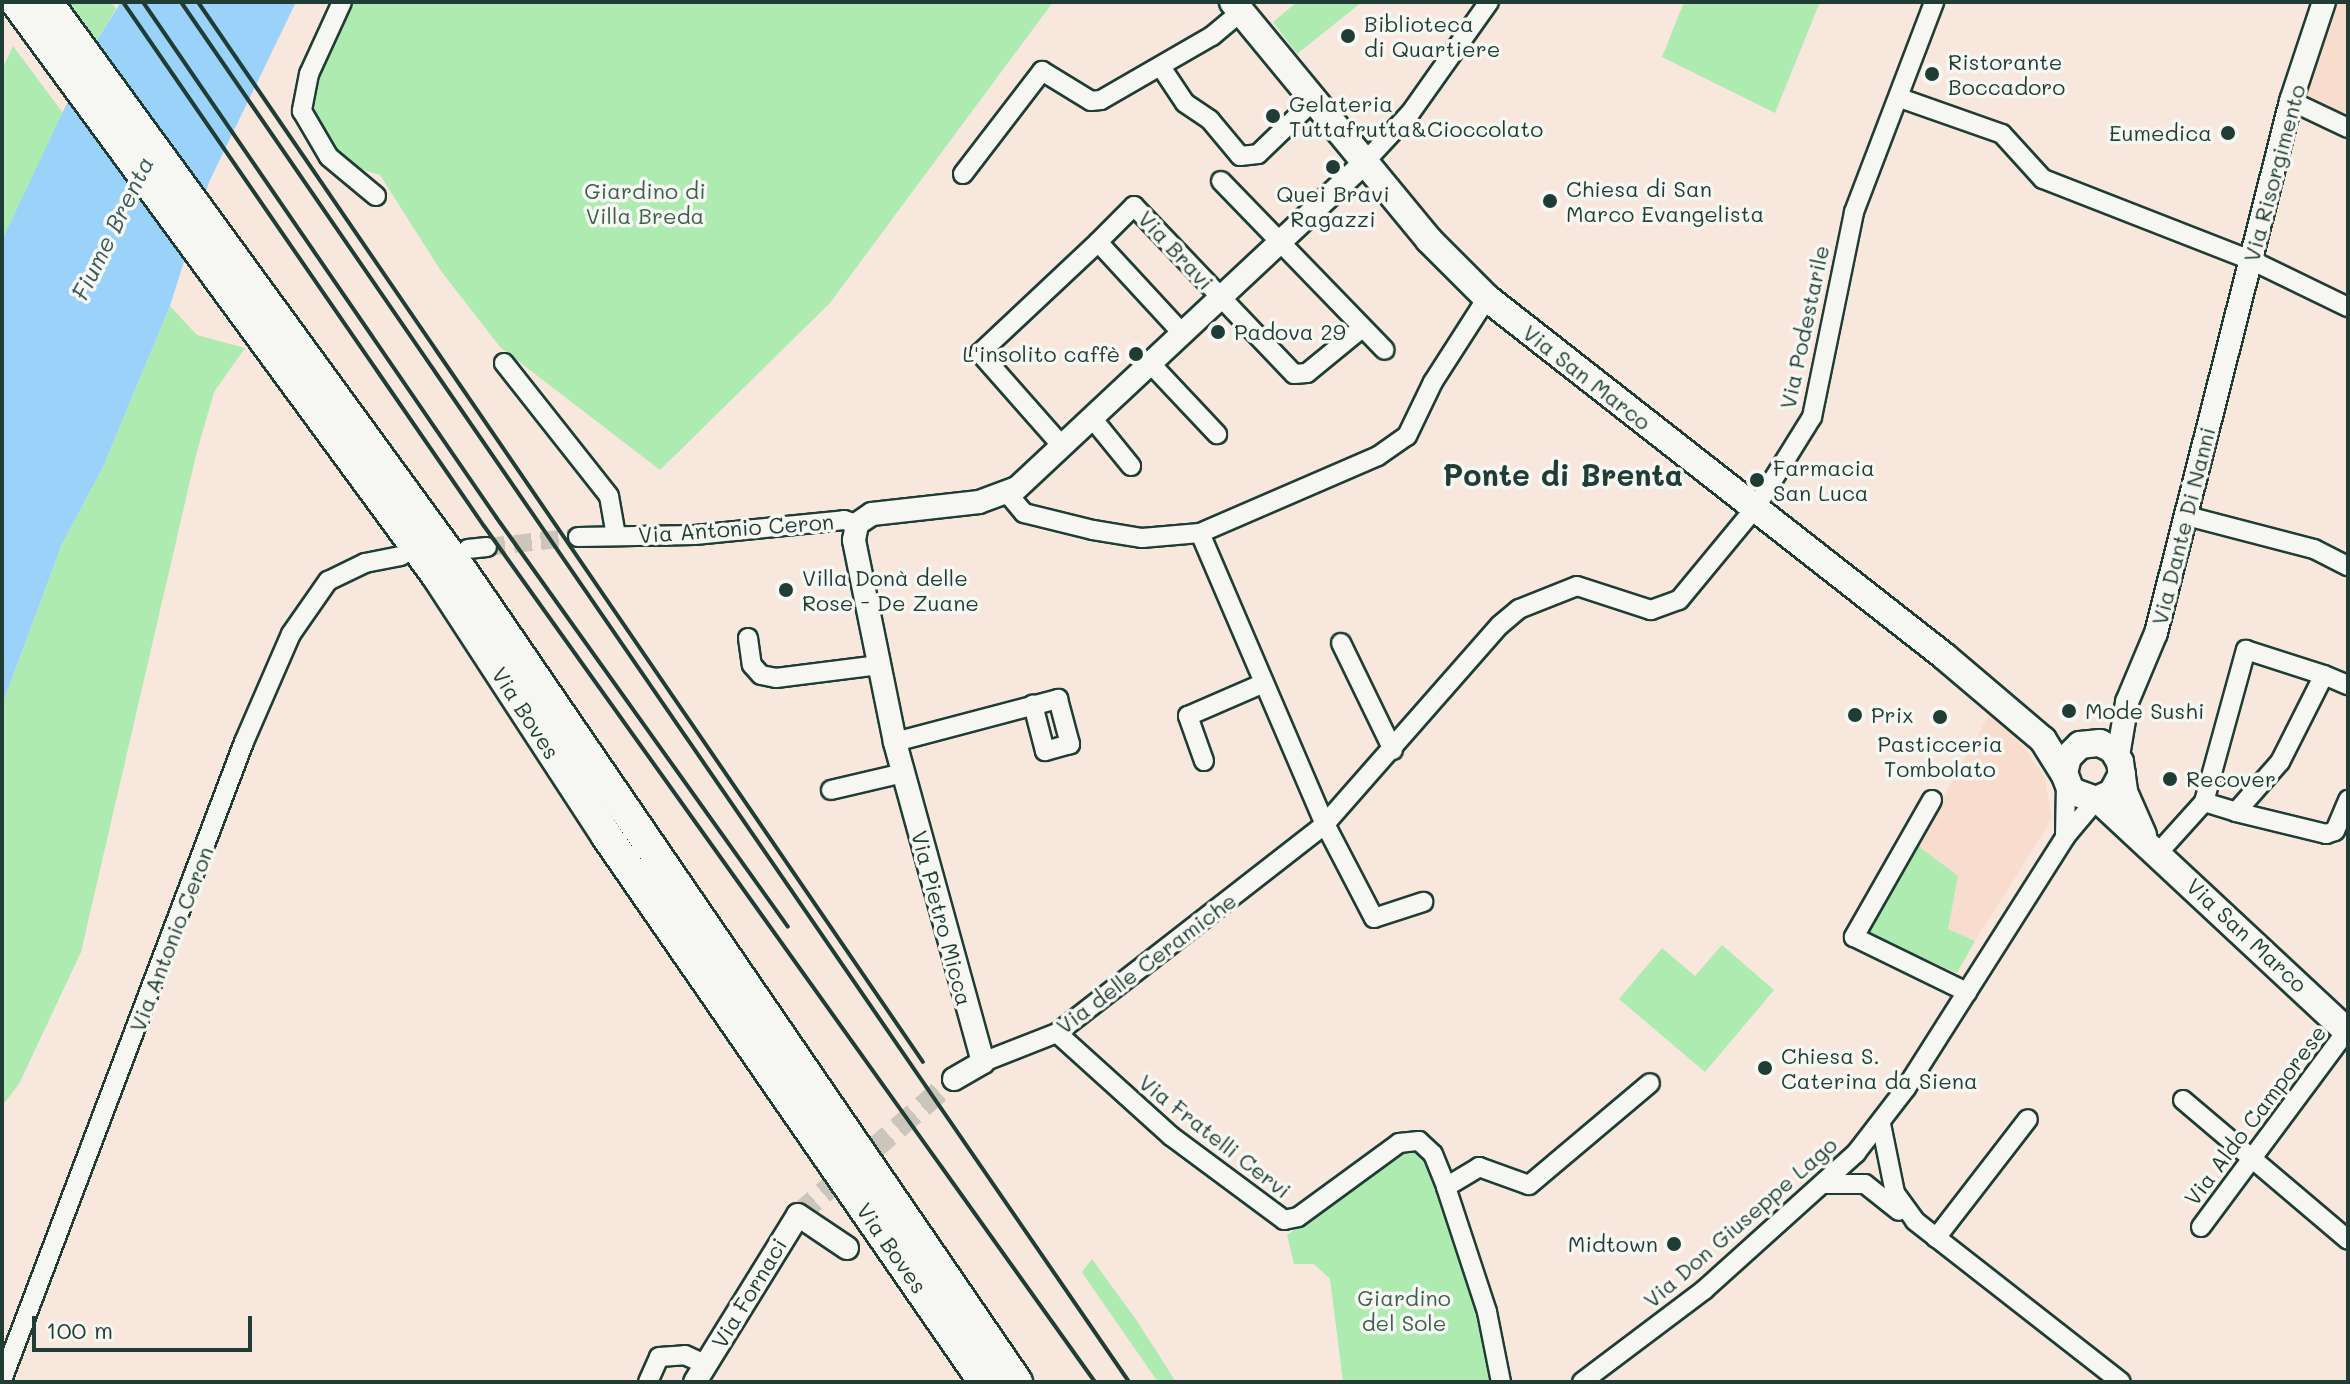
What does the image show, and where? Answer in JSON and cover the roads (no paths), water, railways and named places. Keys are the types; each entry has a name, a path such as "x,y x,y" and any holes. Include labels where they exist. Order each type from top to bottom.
{"highway":[{"path":"16,2 46,28"},
{"name":"Via Boves","path":"46,28 153,145 606,835 984,1382"},
{"name":"Via Boves","path":"46,28 262,315 464,574 1017,1382"}],"main road":[{"name":"Via San Marco","path":"1237,7 1364,163 1487,298 1756,507 2043,740 2065,778"},
{"path":"2043,740 2100,743 2120,765 2112,793 2097,800 2078,796 2065,778 2068,757 2082,744"},
{"name":"Via San Marco","path":"2120,765 2152,846"},
{"name":"Via San Marco","path":"2097,800 2152,846 2348,1031"}],"street":[{"path":"342,2 309,74 302,111 329,157 376,196"},
{"path":"1364,163 1411,112 1489,2"},
{"name":"Via Podestarile","path":"1756,507 1812,417 1854,212 1877,146 1900,98 1934,2"},
{"name":"Via Risorgimento","path":"2229,346 2291,101 2324,2"},
{"name":"Via San Marco","path":"962,170 1042,71 1097,101 1161,67 1237,7"},
{"path":"1161,67 1185,103 1210,120 1240,156 1258,154 1313,101"},
{"path":"1900,98 2002,134 2043,179 2251,260 2348,307"},
{"path":"2291,101 2348,128"},
{"name":"Via Bravi","path":"979,502 1008,494 1364,163"},
{"path":"1221,181 1385,350"},
{"name":"Via Bravi","path":"1098,242 1134,206 1288,370 1300,376 1362,328"},
{"path":"1062,446 980,353 1098,242 1182,333"},
{"path":"1008,494 1024,513 1093,530 1142,538 1200,533 1378,456 1407,436 1433,382 1487,298"},
{"name":"Via Dante Di Nanni","path":"2120,765 2127,702 2156,633 2229,346"},
{"name":"Via Antonio Ceron","path":"504,363 609,496 616,534"},
{"path":"1150,363 1217,434"},
{"path":"1092,418 1131,466"},
{"name":"Via Antonio Ceron","path":"578,537 616,534 652,537 864,519 979,502"},
{"name":"Via delle Ceramiche","path":"954,1079 983,1062 1057,1033 1325,824 1500,625 1519,609 1577,586 1651,610 1664,609 1679,600 1756,507"},
{"path":"2187,516 2314,549 2348,566"},
{"name":"Via Pietro Micca","path":"864,519 854,540 895,742 983,1062"},
{"path":"1200,533 1262,684 1325,824 1374,918 1423,902"},
{"path":"468,549 487,547"},
{"name":"Via Antonio Ceron","path":"2,1380 244,742 291,634 328,581 365,563 401,556"},
{"path":"748,638 752,665 761,675 776,678 879,665"},
{"path":"1341,643 1393,750"},
{"path":"2152,846 2204,802 2246,650 2348,685"},
{"path":"2236,812 2280,762 2324,675"},
{"path":"1204,761 1188,716 1262,684"},
{"name":"Via Dante Di Nanni","path":"2082,744 2127,702"},
{"path":"895,742 1033,705"},
{"path":"831,790 903,773"},
{"path":"2065,778 2065,837"},
{"path":"1932,800 1854,937 1967,992"},
{"name":"Via Don Giuseppe Lago","path":"1582,1382 1704,1290 1825,1184 1881,1124 2065,837 2097,800"},
{"path":"2204,802 2331,834 2348,800"},
{"name":"Via Aldo Camporese","path":"2201,1227 2348,1031"},
{"name":"Via Fratelli Cervi","path":"1057,1033 1171,1136 1284,1220 1298,1217 1399,1143 1419,1141 1433,1154 1446,1187 1487,1312 1501,1382"},
{"path":"1446,1187 1479,1167 1529,1185 1650,1083"},
{"path":"2183,1100 2348,1240"},
{"path":"1936,1238 2028,1119"},
{"path":"1881,1124 1891,1181 1915,1221"},
{"path":"1825,1184 1865,1184 2121,1382"},
{"name":"Via Fornaci","path":"700,1373 798,1215 847,1248"},
{"path":"648,1382 659,1357 685,1355 700,1373"}],"water":[{"name":"Fiume Brenta","path":"121,2 296,2 209,182 170,306 103,467 62,544 2,705 2,240 97,40"}],"tunnel":[{"path":"487,547 578,537"},
{"path":"798,1215 954,1079"}],"railway":[{"path":"123,2 484,526 1095,1382"},
{"path":"143,2 496,517 788,927"},
{"path":"181,2 1129,1382"},
{"path":"198,2 923,1062"}],"place":[{"name":"Biblioteca di Quartiere","path":"1348,36"},
{"name":"Ristorante Boccadoro","path":"1932,74"},
{"name":"Gelateria Tuttafrutta&Cioccolato","path":"1273,116"},
{"name":"Eumedica","path":"2228,133"},
{"name":"Quei Bravi Ragazzi","path":"1333,167"},
{"name":"Chiesa di San Marco Evangelista","path":"1550,201"},
{"name":"Padova 29","path":"1218,332"},
{"name":"L'insolito caffè","path":"1136,354"},
{"name":"Farmacia San Luca","path":"1757,480"},
{"name":"Villa Donà delle Rose - De Zuane","path":"786,590"},
{"name":"Mode Sushi","path":"2069,711"},
{"name":"Prix","path":"1855,715"},
{"name":"Pasticceria Tombolato","path":"1940,717"},
{"name":"Recover","path":"2170,779"},
{"name":"Chiesa S. Caterina da Siena","path":"1765,1068"},
{"name":"Midtown","path":"1674,1244"}],"district":[{"name":"Ponte di Brenta","path":"1563,474"}],"park label":[{"name":"Giardino di Villa Breda","path":"645,202"},
{"name":"Giardino del Sole","path":"1404,1310"}]}
